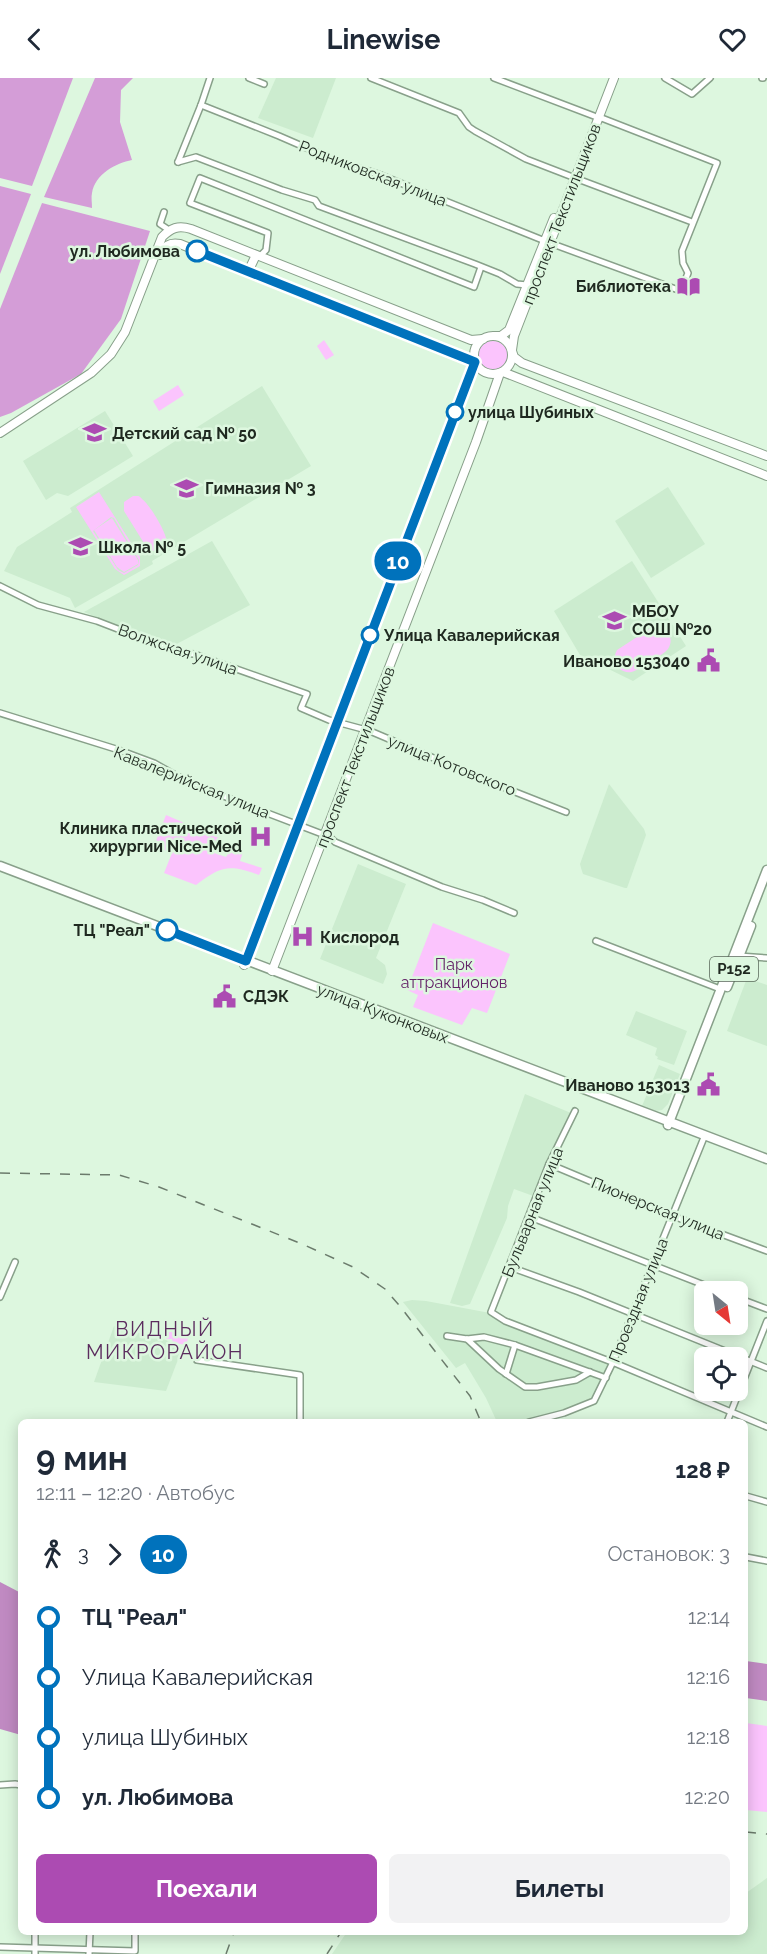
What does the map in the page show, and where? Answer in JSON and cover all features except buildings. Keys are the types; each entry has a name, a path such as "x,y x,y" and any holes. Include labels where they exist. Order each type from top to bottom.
{"main road":[{"name":"проспект Текстильщиков","path":"597,116 608,78"},
{"name":"проспект Текстильщиков","path":"512,351 514,336 547,242 614,78"},
{"path":"0,433 91,373 111,354 125,332 162,237 169,230 184,227 471,340 495,336 504,340 514,357 522,363 767,456"},
{"name":"проспект Текстильщиков","path":"495,336 501,336 509,330 547,242"},
{"path":"0,438 93,376 113,357 128,335 162,249 172,244 180,244 475,362 483,372 493,375 501,373 511,362 512,351"},
{"path":"248,272 258,256"},
{"path":"475,362 475,350 483,339"},
{"name":"проспект Текстильщиков","path":"245,963 475,362"},
{"name":"проспект Текстильщиков","path":"263,968 277,958 501,373"},
{"path":"501,373 767,476"},
{"name":"улица Куконковых","path":"0,866 245,963"},
{"name":"Р152","path":"671,1124 767,870"},
{"name":"улица Куконковых","path":"0,872 263,968 767,1161"},
{"name":"Р152","path":"737,954 767,885"},
{"name":"улица Куконковых","path":"263,968 530,1071"}],"street":[{"path":"210,78 178,162 196,157 282,190 315,200 319,206 500,274 517,284 527,285"},
{"path":"249,78 264,84"},
{"path":"371,78 459,113 475,131 526,159 692,222 717,163 494,78"},
{"path":"665,78 692,94 710,78"},
{"name":"Родниковская улица","path":"201,105 332,159 378,174 547,242 681,291 688,273 683,263 682,251 692,222"},
{"path":"258,256 266,250 268,232 190,203 200,178 474,287 481,267"},
{"path":"164,212 160,224 169,230"},
{"name":"Волжская улица","path":"0,586 38,605 97,621 180,653 194,654 307,694 301,708 337,723"},
{"name":"Кавалерийская улица","path":"0,713 154,763 177,776 233,800 330,837 335,842 442,887 514,913"},
{"name":"улица Котовского","path":"337,723 370,731 566,812"},
{"path":"596,941 723,990"},
{"path":"737,954 767,958"},
{"name":"Бульварная улица","path":"574,1112 549,1164 491,1312 505,1321 613,1362"},
{"name":"Проездная улица","path":"541,1419 594,1401 613,1362 705,1137"},
{"name":"Пионерская улица","path":"549,1164 673,1216 767,1251"},
{"path":"530,1217 695,1281"},
{"path":"0,1297 15,1262"},
{"path":"510,1267 579,1292 767,1368"},
{"path":"748,1302 767,1310"},
{"path":"728,1419 767,1321"},
{"path":"447,1336 467,1339 484,1337 515,1345 606,1378"},
{"path":"467,1339 506,1374 525,1386 537,1388 576,1380 590,1372"},
{"path":"506,1374 515,1345"},
{"path":"197,1360 300,1375 300,1419"},
{"path":"613,1362 748,1419"},
{"path":"748,1419 767,1427"},
{"path":"748,1497 767,1502"},
{"path":"748,1557 767,1561"},
{"path":"0,1785 18,1784"},
{"path":"35,1935 35,1951"},
{"path":"89,1952 90,1935"},
{"path":"0,1947 35,1951 135,1951 135,1935"}],"shaded area":[{"path":"0,78 73,78 32,186 0,178"},
{"path":"95,78 133,78 121,90 120,122 132,160 107,170 97,180 92,193 92,208 44,197"},
{"path":"276,78 336,78 313,138 258,118"},
{"path":"0,186 31,194 0,274"},
{"path":"42,203 150,231 121,319 81,374 0,417 0,309"},
{"path":"262,386 311,466 152,561 153,564 75,608 70,598 4,571 17,547 72,512 70,508"},
{"name":"Детский сад № 50","path":"105,411 133,456 68,496 57,493 46,500 23,461"},
{"path":"668,487 705,544 651,578 615,521"},
{"path":"212,541 250,605 171,647 84,612"},
{"name":"МБОУ СОШ №20","path":"632,561 686,646 633,681 580,655 554,611"},
{"path":"609,784 644,829 646,835 627,888 583,874 580,864"},
{"path":"358,864 406,884 376,958 385,965 387,974 383,984 320,959"},
{"path":"747,978 767,985 767,1046 727,1031"},
{"path":"636,1011 687,1031 674,1065 657,1059 655,1055 657,1048 626,1035"},
{"path":"659,1065 680,1074 668,1104 662,1110 655,1111 642,1106"},
{"path":"525,1094 571,1113 559,1141 554,1145 536,1197 514,1189 508,1206 507,1218 470,1304 462,1306 450,1303"},
{"path":"426,1301 490,1313 610,1365 593,1400 534,1419 496,1419 465,1363 456,1368 403,1302"},
{"path":"114,1326 166,1340 182,1349 166,1391 94,1382"},
{"path":"0,1582 18,1591 18,1734 0,1729"},
{"path":"748,1661 767,1664 767,1701 748,1698"},
{"path":"767,1878 767,1954 332,1954 345,1935 748,1935 748,1892"}],"green space":[{"path":"324,340 334,355 326,360 317,346"},
{"path":"493,341 504,345 508,356 504,367 493,371 482,367 478,356 482,345"},
{"path":"178,385 184,395 159,411 153,401"},
{"path":"99,492 140,557 140,566 124,575 115,569 76,507","holes":["111,517 114,518 139,560 138,565 124,573 118,570 93,531"]},
{"path":"133,496 139,496 145,502 161,526 167,543 162,550 153,551 147,548 124,511 124,502"},
{"path":"112,518 138,560 138,564 124,572 117,567 94,530"},
{"path":"654,626 662,628 670,636 668,649 634,671 626,672 618,668 614,659 617,650"},
{"path":"166,815 219,838 214,853 226,857 232,848 243,852 240,861 262,868 259,875 232,868 212,874 196,885 164,873 172,853 154,846"},
{"name":"Парк аттракционов","path":"433,923 510,954 487,1013 472,1008 462,1025 413,1007 418,995 407,990"},
{"path":"165,1332 172,1332 173,1336 188,1335 187,1345 173,1343 172,1339 166,1339"},
{"path":"748,1723 767,1726 767,1812 748,1810"}],"railway":[{"path":"0,1173 119,1175 159,1187 302,1244 353,1267 385,1289 399,1305 470,1396 480,1419"},
{"path":"748,1832 767,1834"},
{"path":"226,1954 233,1935"},
{"path":"327,1954 339,1935"}],"bus line":[{"name":"10","path":"167,930 246,961 475,362 197,251"}],"place":[{"name":"ул. Любимова","path":"197,251"},
{"name":"Библиотека","path":"689,286"},
{"name":"улица Шубиных","path":"455,412"},
{"name":"Детский сад № 50","path":"94,433"},
{"name":"Гимназия № 3","path":"187,488"},
{"name":"Школа № 5","path":"80,547"},
{"name":"МБОУ СОШ №20","path":"614,620"},
{"name":"Улица Кавалерийская","path":"370,635"},
{"name":"Иваново 153040","path":"708,661"},
{"name":"Клиника пластической хирургии Nice-Med","path":"260,837"},
{"name":"ТЦ \"Реал\"","path":"167,930"},
{"name":"Кислород","path":"302,937"},
{"name":"СДЭК","path":"225,996"},
{"name":"Иваново 153013","path":"708,1085"}],"district":[{"name":"ВИДНЫЙ МИКРОРАЙОН","path":"165,1340"}]}
